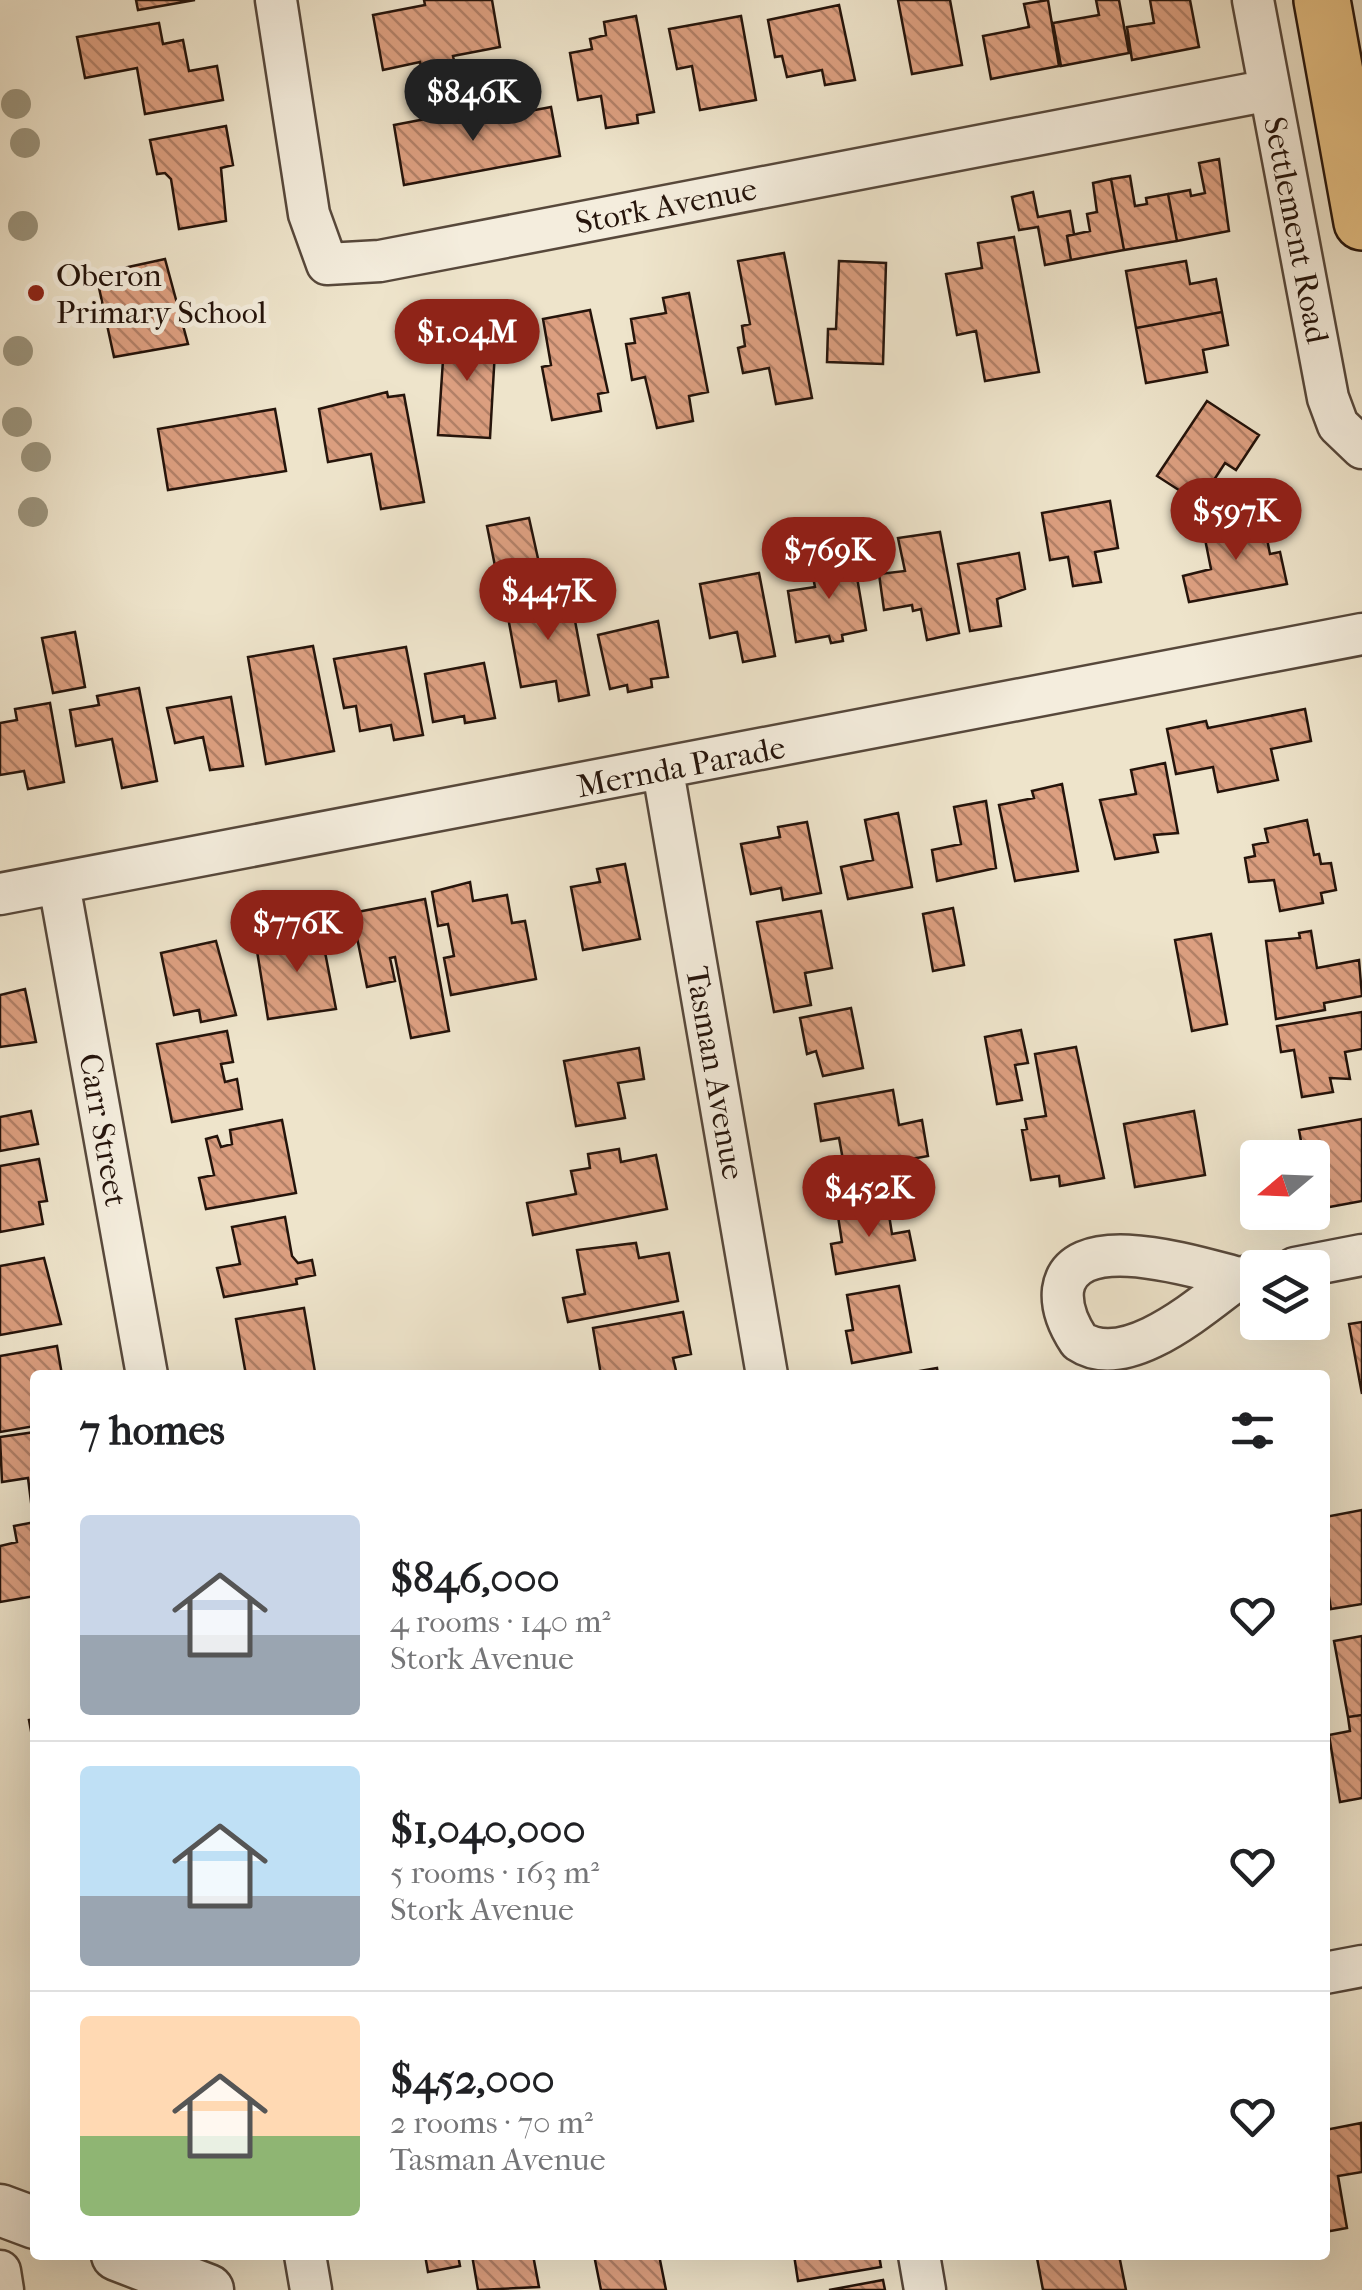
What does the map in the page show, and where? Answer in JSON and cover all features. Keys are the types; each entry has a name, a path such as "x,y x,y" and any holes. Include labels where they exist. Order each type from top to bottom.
{"highway":[{"name":"Settlement Road","path":"1322,0 1362,222"}],"street":[{"name":"Stork Avenue","path":"276,0 308,214 326,264 380,261 1270,90"},
{"name":"Settlement Road","path":"1253,0 1328,398 1338,425 1362,448"},
{"name":"Mernda Parade","path":"0,894 663,771 1362,634"},
{"name":"Tasman Avenue","path":"663,771 766,1370"},
{"name":"Carr Street","path":"59,884 146,1370"},
{"path":"1330,1261 1362,1255"},
{"path":"1330,1972 1362,1966"},
{"path":"0,2210 30,2221"},
{"path":"130,2260 208,2290"},
{"path":"305,2260 311,2290"},
{"path":"919,2260 924,2290"},
{"path":"0,2271 4,2290"}],"building":[{"path":"136,0 195,0 138,10"},
{"path":"424,0 492,0 500,47 453,56 455,65 422,70 420,62 383,70 373,15 425,5"},
{"path":"898,0 950,0 962,65 912,74"},
{"path":"1048,0 1059,66 991,79 983,36 1029,27 1024,4"},
{"path":"1096,0 1119,0 1129,53 1061,66 1053,23 1099,15"},
{"path":"1150,0 1190,0 1199,47 1132,60 1127,27 1154,23"},
{"path":"839,5 855,80 825,85 822,70 787,77 782,56 775,57 768,20"},
{"path":"636,16 654,112 637,115 638,123 606,128 601,96 578,100 570,53 592,49 590,39 606,35 604,22"},
{"path":"741,16 756,100 700,110 692,66 677,69 669,29"},
{"path":"159,23 163,44 183,40 189,71 217,66 223,100 145,114 137,68 85,78 77,37"},
{"path":"551,107 560,156 404,185 394,125 462,112 464,123"},
{"path":"226,126 233,165 221,168 226,221 179,229 171,179 165,173 157,174 150,140"},
{"path":"1219,159 1229,231 1177,241 1168,194 1190,190 1191,196 1205,193 1199,163"},
{"path":"1130,176 1135,206 1147,204 1146,198 1168,194 1177,241 1124,250 1111,179"},
{"path":"1111,179 1124,250 1071,260 1067,236 1090,231 1087,214 1097,212 1093,183"},
{"path":"1033,192 1038,217 1070,211 1074,234 1067,236 1071,260 1045,265 1038,227 1019,230 1012,197"},
{"path":"1014,237 1039,372 985,381 976,331 957,335 946,274 982,268 978,243"},
{"path":"784,253 812,398 776,404 769,368 743,373 738,348 745,346 742,326 750,324 738,261"},
{"path":"165,259 188,344 114,357 96,274"},
{"path":"839,261 886,263 883,364 827,362 828,329 836,329"},
{"path":"1186,261 1190,284 1216,279 1222,312 1136,328 1126,271"},
{"path":"689,293 708,392 689,396 693,421 657,428 645,377 632,380 626,344 635,343 631,319 666,313 663,298"},
{"path":"590,310 608,392 598,394 601,411 552,420 542,367 551,365 543,319"},
{"path":"1222,312 1228,345 1203,350 1207,372 1146,383 1136,328"},
{"path":"445,330 496,333 490,438 438,435"},
{"path":"387,392 388,397 404,395 424,502 381,509 371,454 328,462 319,409"},
{"path":"1207,401 1259,435 1236,470 1225,463 1199,503 1157,476"},
{"path":"275,409 286,471 168,490 158,429"},
{"path":"1110,501 1118,548 1095,552 1101,582 1073,586 1068,557 1050,560 1042,513"},
{"path":"529,518 541,572 498,581 487,526"},
{"path":"1241,522 1242,528 1264,524 1270,554 1280,552 1287,584 1189,602 1183,576 1211,569 1203,529"},
{"path":"940,532 959,633 927,640 921,609 913,611 912,605 884,610 879,574 905,571 898,538"},
{"path":"1019,553 1025,589 997,599 1001,626 970,631 958,564"},
{"path":"853,554 866,630 842,635 843,641 831,643 829,636 796,642 788,591 815,587 810,562"},
{"path":"759,573 775,656 743,662 737,632 710,638 700,584"},
{"path":"569,589 589,695 559,701 556,681 521,687 505,601"},
{"path":"658,621 668,677 651,679 652,687 628,692 627,685 610,689 598,635"},
{"path":"75,632 85,687 53,693 42,638"},
{"path":"313,646 334,751 266,764 248,657"},
{"path":"406,647 423,735 394,740 391,725 360,731 356,706 344,708 334,659"},
{"path":"484,663 495,718 465,723 464,716 433,722 425,674"},
{"path":"139,688 157,781 122,788 112,739 76,746 70,710 99,705 97,696"},
{"path":"231,697 243,766 210,770 203,737 175,743 167,708"},
{"path":"50,703 64,782 28,789 24,771 0,775 0,723 17,720 15,709"},
{"path":"1305,709 1311,741 1271,749 1278,780 1218,792 1213,767 1176,774 1167,729 1206,721 1208,728"},
{"path":"1165,763 1178,833 1154,835 1158,852 1115,859 1100,800 1136,794 1131,770"},
{"path":"1062,784 1078,871 1015,881 999,805 1034,798 1032,791"},
{"path":"986,801 996,868 937,881 932,850 961,844 954,807"},
{"path":"898,813 912,887 848,899 841,867 873,860 865,820"},
{"path":"1307,820 1314,855 1319,854 1321,864 1331,863 1336,890 1321,893 1323,903 1280,911 1274,880 1249,882 1245,858 1255,856 1253,845 1268,842 1265,829"},
{"path":"807,822 821,893 783,900 781,888 751,894 741,844 780,837 778,827"},
{"path":"625,864 640,939 583,950 571,887 600,882 597,869"},
{"path":"470,882 473,901 507,895 512,923 525,921 536,979 451,995 444,958 454,956 448,924 438,926 432,892"},
{"path":"425,899 449,1031 411,1038 395,957 390,958 395,981 367,987 352,913"},
{"path":"953,908 964,965 933,971 923,914"},
{"path":"821,911 832,968 805,973 811,1005 774,1012 757,922"},
{"path":"319,921 336,1009 268,1019 257,951 292,945 288,927"},
{"path":"1311,931 1317,968 1359,960 1362,996 1324,1003 1325,1010 1276,1019 1266,941 1300,938 1299,933"},
{"path":"1211,934 1227,1024 1192,1031 1175,940"},
{"path":"216,941 236,1015 201,1022 199,1010 174,1015 161,953"},
{"path":"25,989 36,1042 0,1047 0,995"},
{"path":"851,1008 863,1068 823,1076 816,1051 807,1054 800,1018"},
{"path":"1362,1012 1362,1049 1345,1052 1350,1079 1330,1078 1333,1092 1302,1097 1294,1050 1281,1052 1277,1026"},
{"path":"1021,1030 1028,1063 1015,1065 1022,1100 997,1104 985,1037"},
{"path":"227,1031 233,1062 221,1064 225,1082 237,1079 242,1109 172,1122 157,1044"},
{"path":"1076,1047 1104,1178 1060,1186 1059,1176 1031,1180 1022,1130 1027,1129 1025,1119 1046,1116 1035,1054"},
{"path":"639,1048 644,1079 618,1083 625,1118 576,1126 564,1061"},
{"path":"893,1090 899,1125 922,1120 928,1156 845,1171 839,1138 821,1141 815,1104"},
{"path":"31,1111 38,1144 0,1151 0,1117"},
{"path":"1194,1111 1205,1175 1135,1187 1124,1124"},
{"path":"1362,1119 1362,1201 1330,1207 1330,1140 1301,1140 1299,1130"},
{"path":"282,1120 296,1193 206,1209 199,1178 214,1175 206,1139 217,1136 221,1147 232,1144 230,1130"},
{"path":"619,1149 621,1162 656,1155 667,1209 533,1235 527,1203 576,1194 571,1171 590,1168 588,1154"},
{"path":"39,1159 47,1201 39,1202 43,1224 0,1232 0,1166"},
{"path":"887,1202 892,1234 909,1231 915,1260 836,1274 831,1244 842,1242 837,1210"},
{"path":"285,1217 292,1256 298,1263 312,1260 315,1275 296,1279 297,1284 224,1297 217,1268 240,1264 232,1227"},
{"path":"636,1243 639,1258 669,1253 678,1301 568,1322 563,1298 585,1294 577,1250"},
{"path":"44,1258 61,1324 0,1335 0,1266"},
{"path":"899,1286 911,1352 852,1363 846,1331 853,1330 847,1295"},
{"path":"304,1308 315,1370 245,1370 236,1319"},
{"path":"683,1312 691,1354 673,1358 676,1370 600,1370 593,1328"},
{"path":"1362,1322 1362,1394 1349,1324"},
{"path":"57,1346 61,1370 30,1370 30,1427 0,1432 0,1356"},
{"path":"30,1433 30,1494 28,1478 2,1482 0,1437"},
{"path":"1362,1510 1362,1604 1331,1609 1330,1516"},
{"path":"30,1523 30,1597 0,1602 0,1546 17,1542 14,1526"},
{"path":"1362,1636 1362,1715 1348,1717 1334,1641"},
{"path":"1362,1715 1362,1798 1340,1802 1330,1735 1350,1731 1348,1717"},
{"path":"1361,2123 1362,2172 1338,2176 1347,2228 1330,2231 1330,2129"},
{"path":"426,2260 459,2260 460,2266 428,2272"},
{"path":"473,2260 534,2260 539,2287 478,2290"},
{"path":"595,2260 660,2260 666,2290 601,2290"},
{"path":"795,2260 880,2260 881,2267 798,2281"},
{"path":"1037,2260 1120,2260 1126,2290 1043,2290"},
{"path":"883,2280 885,2290 829,2290"}],"place":[{"name":"Oberon Primary School","path":"36,293"}]}
